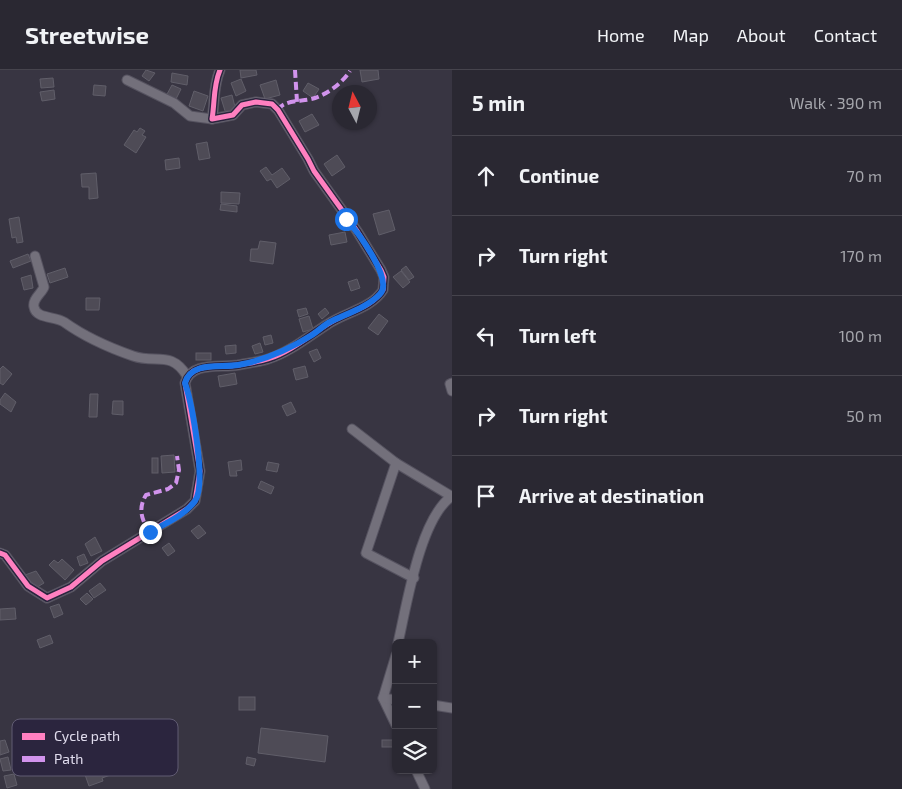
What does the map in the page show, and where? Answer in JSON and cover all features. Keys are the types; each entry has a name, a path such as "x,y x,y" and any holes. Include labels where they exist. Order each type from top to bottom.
{"street":[{"path":"212,119 215,104 214,92 220,70"},
{"path":"0,553 5,555 28,586 47,598 71,587 102,561 187,509 195,501 200,471 185,383 187,376 198,367 239,365 267,359 283,352 380,294 384,284 380,270 357,232 314,171 284,118 272,104 256,102 242,105 232,115 212,119 190,116 174,103 127,80"},
{"path":"35,256 44,287 34,302 34,308 38,313 63,322 87,338 134,356 169,359 179,365 187,376"},
{"path":"452,383 450,384 452,391"},
{"path":"352,429 396,463 452,496 445,501 430,522 399,639"},
{"path":"396,463 366,553 414,578"},
{"path":"392,668 383,698 392,717"},
{"path":"383,698 392,699"},
{"path":"437,706 452,708"},
{"path":"418,774 425,789"}],"building":[{"path":"146,70 155,73 149,81 142,76"},
{"path":"240,70 256,70 257,75 241,78"},
{"path":"360,70 378,70 379,79 362,82"},
{"path":"172,73 188,76 187,85 171,82"},
{"path":"53,78 54,87 41,88 40,79"},
{"path":"241,79 246,91 236,96 231,83"},
{"path":"276,80 280,95 265,99 260,85"},
{"path":"308,83 319,89 313,98 303,91"},
{"path":"94,85 106,86 105,96 93,95"},
{"path":"172,85 181,89 175,101 166,96"},
{"path":"54,90 55,99 42,101 40,92"},
{"path":"194,91 208,96 203,111 189,106"},
{"path":"232,95 236,111 226,114 221,98"},
{"path":"312,114 319,125 305,132 299,121"},
{"path":"140,128 145,131 142,135 146,137 136,153 124,145 134,130 137,132"},
{"path":"207,142 210,158 199,160 196,144"},
{"path":"337,155 345,167 332,176 324,164"},
{"path":"179,158 180,168 166,170 165,160"},
{"path":"266,167 272,175 282,168 290,179 277,188 271,179 267,181 260,171"},
{"path":"96,173 98,198 89,199 89,187 82,187 81,174"},
{"path":"221,192 240,193 239,204 221,203"},
{"path":"221,204 237,206 237,212 220,210"},
{"path":"389,210 395,230 379,235 373,214"},
{"path":"19,217 23,242 17,243 16,237 12,238 9,219"},
{"path":"345,232 347,242 331,245 329,235"},
{"path":"260,241 276,243 273,264 250,261 251,249 258,249"},
{"path":"28,254 31,261 13,268 10,261"},
{"path":"406,266 414,277 409,280 401,270"},
{"path":"65,268 68,277 50,283 47,274"},
{"path":"401,271 410,282 403,288 393,277"},
{"path":"31,275 33,288 24,290 21,278"},
{"path":"357,279 360,288 351,291 348,282"},
{"path":"86,298 100,298 99,310 86,310"},
{"path":"306,308 308,314 299,317 297,310"},
{"path":"325,308 329,313 322,319 318,314"},
{"path":"379,314 388,321 378,335 368,328"},
{"path":"309,316 313,329 303,332 299,319"},
{"path":"271,335 273,343 265,345 263,337"},
{"path":"260,343 263,352 255,354 252,346"},
{"path":"236,345 236,353 226,354 225,346"},
{"path":"317,349 321,358 314,362 309,352"},
{"path":"196,353 211,353 211,360 196,360"},
{"path":"3,366 12,374 3,385 0,383 0,369"},
{"path":"305,366 308,377 296,380 293,369"},
{"path":"235,373 237,384 220,387 218,376"},
{"path":"5,393 16,402 11,412 0,404 0,400"},
{"path":"90,394 98,394 97,417 89,417"},
{"path":"113,401 123,401 123,415 112,414"},
{"path":"291,402 296,412 287,416 282,406"},
{"path":"174,455 175,472 162,473 161,456"},
{"path":"152,458 158,458 158,473 152,473"},
{"path":"241,460 242,470 236,471 237,476 230,476 228,462"},
{"path":"268,462 279,464 277,472 266,470"},
{"path":"261,481 274,487 271,494 258,488"},
{"path":"199,525 206,533 198,539 191,531"},
{"path":"95,537 102,551 91,556 85,544"},
{"path":"169,543 175,551 168,556 162,548"},
{"path":"84,554 88,563 80,566 77,557"},
{"path":"62,559 74,570 65,580 49,565 54,560 58,563"},
{"path":"36,571 44,583 34,589 25,575"},
{"path":"100,583 106,590 94,598 89,591"},
{"path":"87,593 93,599 86,605 80,599"},
{"path":"59,604 63,614 54,618 50,607"},
{"path":"15,608 16,619 0,620 0,609"},
{"path":"50,635 53,643 40,648 37,640"},
{"path":"239,697 255,697 255,710 239,710"},
{"path":"261,728 328,736 325,762 258,753"},
{"path":"5,740 9,752 0,755 0,741"},
{"path":"382,740 392,740 392,747 382,747"},
{"path":"8,757 11,770 3,771 0,759"},
{"path":"247,757 256,759 254,766 246,764"},
{"path":"12,774 15,776 17,785 7,788 4,776"},
{"path":"85,776 108,776 102,778 103,781 89,786"}],"marked path":[{"path":"295,70 297,102"},
{"path":"278,110 285,104 315,98 325,93 339,83 350,71"},
{"path":"150,532 144,523 142,505 146,495 168,489 176,483 179,470 177,456"}],"cycle path":[{"path":"0,553 5,555 28,586 47,598 71,587 102,561 187,509 195,501 200,471 185,383 188,376 200,368 238,365 276,356 292,348 335,320 365,306 383,290 384,277 381,270 357,231 314,171 278,110 272,104 256,102 242,105 233,115 212,119 215,88 220,70"}],"route":[{"path":"150,532 187,509 195,501 198,493 200,471 191,408 188,402 188,390 185,383 187,376 198,367 239,365 267,359 283,352 329,323 346,316 380,294 383,290 384,277 357,232 346,219"}]}
